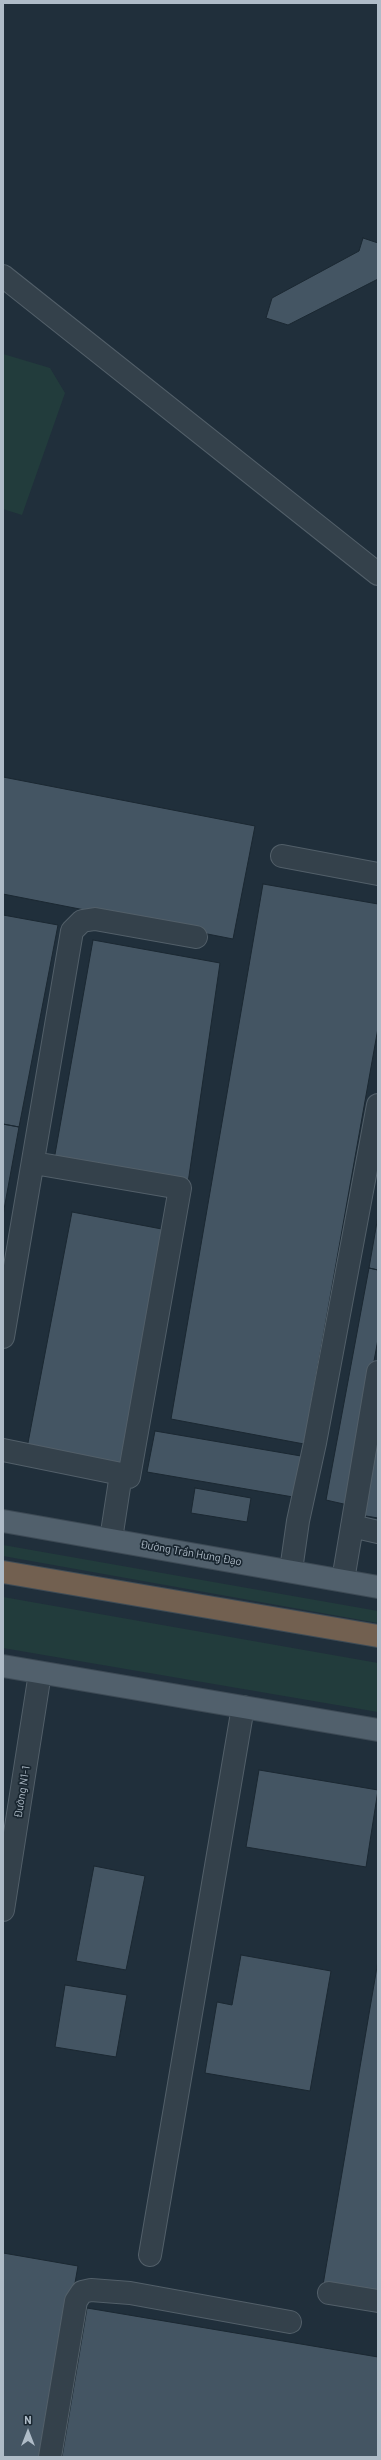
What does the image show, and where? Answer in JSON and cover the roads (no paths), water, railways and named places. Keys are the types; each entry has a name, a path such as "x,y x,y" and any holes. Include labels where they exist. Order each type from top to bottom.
{"highway":[{"path":"3,1572 378,1636"}],"main road":[{"name":"Đường Trần Hưng Đạo","path":"3,1521 291,1570 378,1587"},
{"path":"3,1666 378,1730"}],"street":[{"path":"3,276 378,574"},
{"path":"282,856 378,874"},
{"path":"3,1337 34,1163 70,939 75,926 86,919 95,919 196,937"},
{"path":"291,1570 298,1521 315,1444 378,1105"},
{"path":"3,1450 129,1477 180,1188 34,1163"},
{"path":"342,1580 378,1372"},
{"path":"111,1540 120,1474"},
{"path":"352,1526 378,1532"},
{"name":"Đường N1-1","path":"3,1910 40,1673"},
{"path":"150,2254 243,1707"},
{"path":"50,2457 76,2301 82,2292 91,2290 130,2293 290,2322"},
{"path":"329,2293 378,2301"}]}
